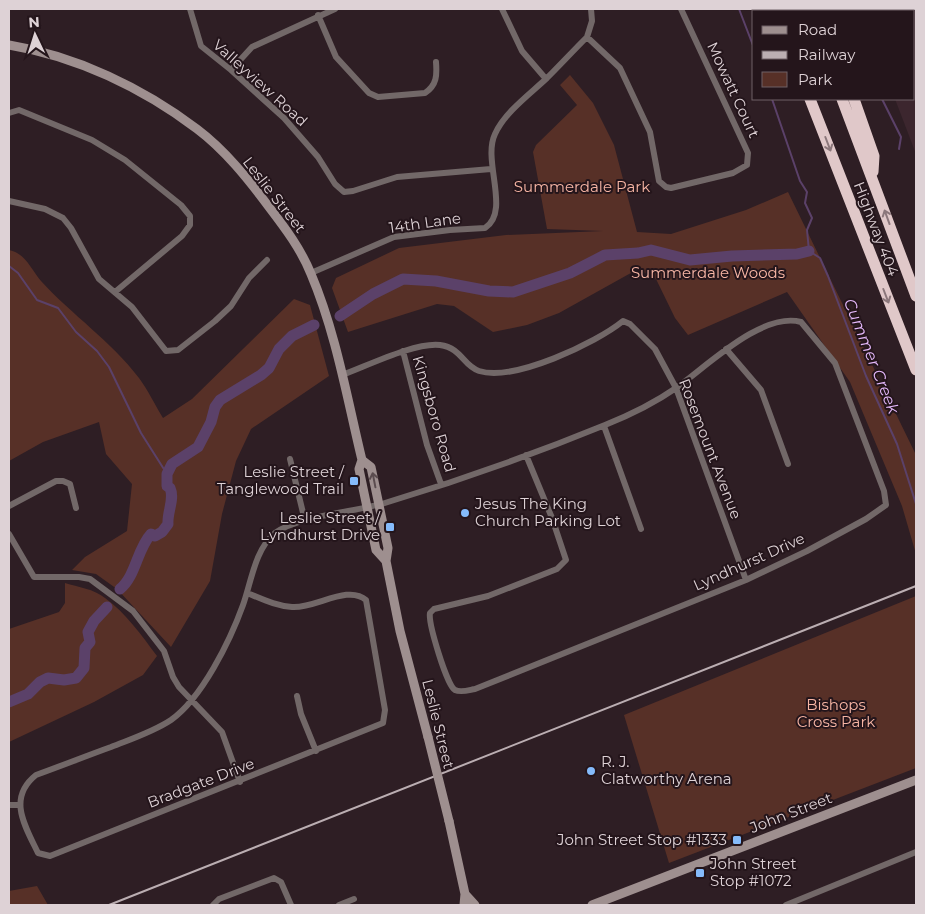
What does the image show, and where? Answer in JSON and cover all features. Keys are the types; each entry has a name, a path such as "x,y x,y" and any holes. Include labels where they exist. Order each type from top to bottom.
{"highway":[{"name":"Highway 404","path":"810,100 916,370"},
{"name":"Highway 404","path":"842,100 916,296"},
{"path":"854,100 874,156 873,179"}],"main road":[{"name":"Leslie Street","path":"9,45 43,50 84,66 148,96 198,130 243,174 292,240 311,273 323,306 362,460 359,469 376,550 386,561"},
{"name":"Leslie Street","path":"362,460 371,467 388,548 386,561 400,631 449,821 465,894 464,905"},
{"name":"John Street","path":"592,905 916,780"},
{"name":"Leslie Street","path":"465,894 475,905"}],"street":[{"name":"Valleyview Road","path":"190,9 201,46 231,70 284,118 344,192 397,177 491,169"},
{"path":"231,70 252,47 318,15 335,9"},
{"path":"502,9 522,51 546,79"},
{"path":"586,37 592,22 591,9"},
{"name":"Mowatt Court","path":"586,37 620,68 650,132 659,181 662,184 671,188 733,173 747,165 748,152 681,9"},
{"path":"318,15 336,57 366,90 378,97 425,93 430,90 437,76 436,62"},
{"name":"14th Lane","path":"311,273 394,237 485,228 494,220 495,215 491,169 495,134 511,113 586,37"},
{"path":"9,113 19,110 92,140 144,174 190,216 190,225 182,236 115,292"},
{"path":"9,201 45,209 63,218 71,228 99,279 141,317 161,347 173,351 187,344 231,306 249,278 267,260"},
{"name":"Rosemount Avenue","path":"342,375 403,351 439,345 458,351 474,370 487,374 510,372 578,349 608,333 623,320 630,324 655,349 676,388 746,580"},
{"name":"Lyndhurst Drive","path":"190,700 212,670 234,627 267,541 280,530 305,521 378,505 526,455 639,412 676,388 726,349 762,328 795,320 801,322 835,364 886,498 886,505 866,519 807,551 746,580 475,688 456,690 448,679 430,626 430,613 434,609 488,596 557,569 566,560 552,518 526,455"},
{"path":"726,349 761,390 788,464"},
{"name":"Kingsboro Road","path":"403,351 427,445 441,484"},
{"path":"604,426 642,529"},
{"path":"290,459 305,521"},
{"path":"9,506 56,481 63,481 70,484 76,508"},
{"path":"9,534 34,577 90,579 133,611 164,651 173,677 190,700 222,732 240,782"},
{"name":"Bradgate Drive","path":"20,805 30,836 38,853 50,856 240,782 383,723 385,710 366,600 360,595 349,594 293,607 276,604 247,593"},
{"path":"298,696 301,714 316,751"},
{"path":"9,805 20,805 24,785 36,775 156,728 176,716 190,700"},
{"path":"786,905 916,852"},
{"path":"213,905 219,899 274,878 282,884 291,905"},
{"path":"339,905 354,899"}],"shaded area":[{"path":"916,9 916,154 895,100 915,100 915,10 869,10"}],"green space":[{"name":"Summerdale Woods","path":"570,75 593,103 614,145 637,232 671,234 746,210 788,192 916,455 916,554 902,506 850,382 787,292 688,335 675,318 656,279 638,269 559,313 527,325 493,332 454,306 437,304 348,332 332,288 336,278 399,248 506,235 603,231 547,229 533,152 536,145 577,105 560,85"},
{"path":"9,250 24,258 41,281 128,365 142,383 163,418 192,399 294,299 310,305 329,376 251,429 236,461 222,514 210,581 171,647 117,589 96,574 72,570 85,557 127,531 132,484 106,454 99,422 43,442 9,461"},
{"path":"65,583 96,592 113,604 133,625 157,656 143,675 94,702 9,742 9,629 59,612 65,603"},
{"name":"Bishops Cross Park","path":"916,596 916,768 669,863 624,715"},
{"path":"37,886 48,905 9,905 9,891"}],"waterway":[{"path":"739,9 752,43"},
{"name":"Cummer Creek","path":"772,100 800,181 807,192 805,203 812,218 807,230 809,251 820,258 828,276 866,376 897,444 916,504"},
{"path":"882,100 901,137 899,149"},
{"path":"340,316 373,294 403,279 436,281 489,291 513,292 570,273 605,255 638,253 651,250 690,260 732,256 797,254 809,251"},
{"path":"9,266 18,273 37,300 58,308 76,332 97,351 109,367 141,433 167,474"},
{"path":"120,589 130,577 146,540 151,534 155,536 162,532 168,524 172,497 170,488 167,486 167,474 172,464 198,447 211,422 215,407 220,400 261,375 269,368 279,349 292,336 314,325"},
{"path":"9,702 28,694 40,682 48,678 64,680 76,678 84,668 85,648 90,642 88,632 94,621 107,607"}],"railway":[{"path":"109,905 916,586"}],"place":[{"name":"Leslie Street / Tanglewood Trail","path":"354,481"},
{"name":"Jesus The King Church Parking Lot","path":"465,513"},
{"name":"Leslie Street / Lyndhurst Drive","path":"390,527"},
{"name":"R. J. Clatworthy Arena","path":"591,771"},
{"name":"John Street Stop #1333","path":"737,840"},
{"name":"John Street Stop #1072","path":"700,873"}],"park label":[{"name":"Summerdale Park","path":"582,187"}]}
